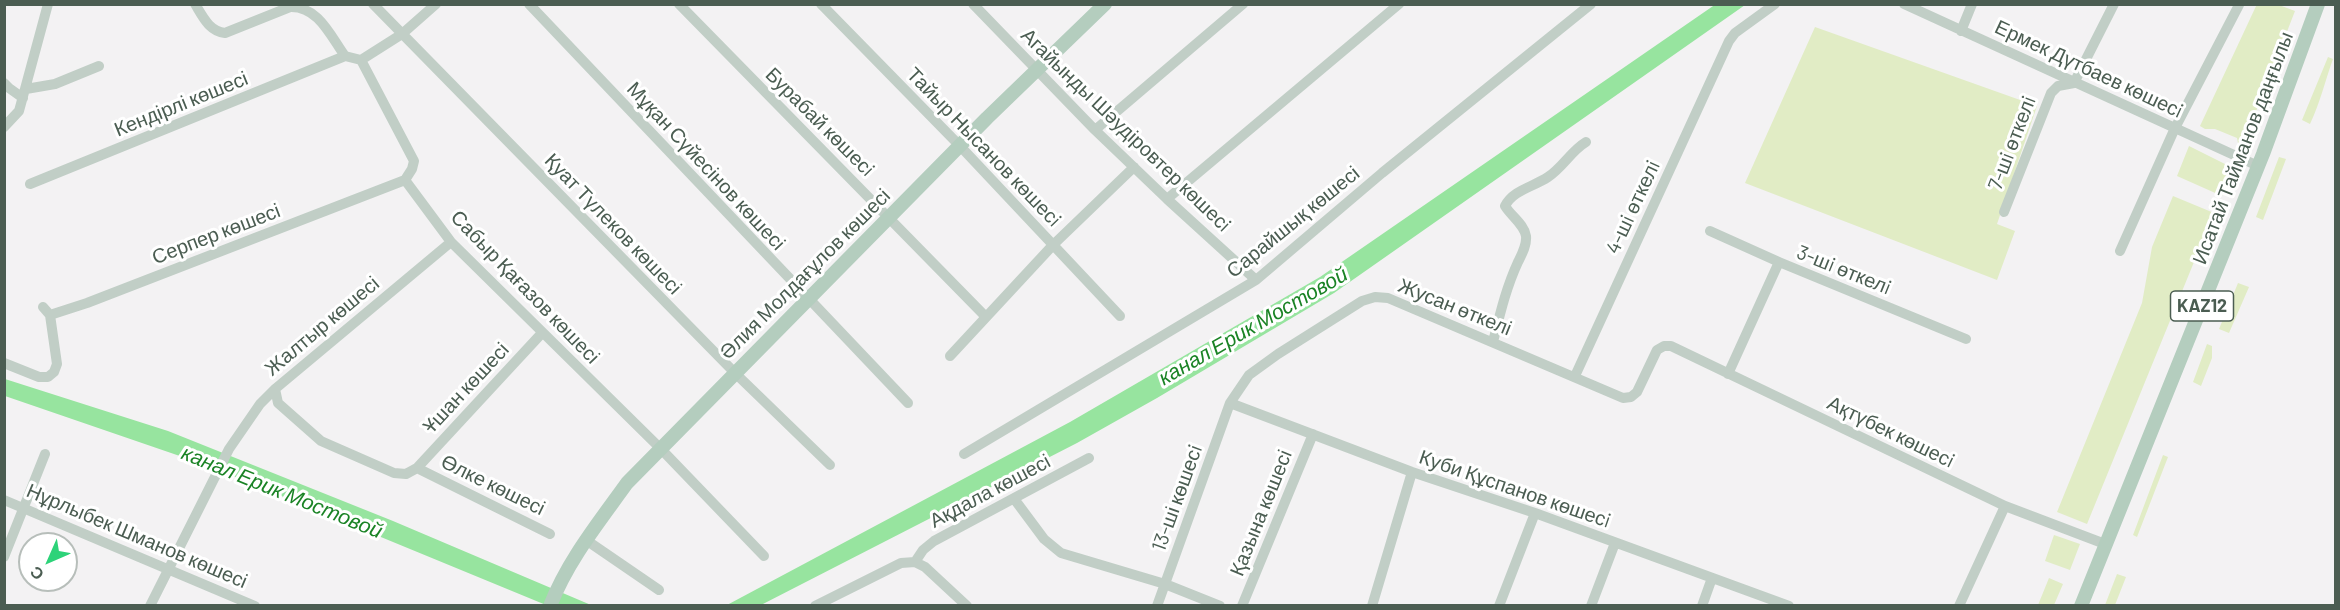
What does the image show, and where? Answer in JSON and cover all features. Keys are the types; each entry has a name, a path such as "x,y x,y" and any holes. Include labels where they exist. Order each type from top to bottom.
{"main road":[{"name":"Әлия Молдағұлов көшесі","path":"550,606 556,591 586,540 627,483 888,217 1105,4"},
{"name":"Исатай Тайманов даңғылы","path":"2081,606 2258,166 2318,4"}],"street":[{"path":"4,127 15,117 24,93 48,4"},
{"path":"195,4 210,26 217,32 225,33 290,7 300,7 317,16 345,56 361,60 402,34 436,4"},
{"name":"Қуат Түлеков көшесі","path":"373,4 735,373 830,465"},
{"name":"Мұқан Сүйесінов көшесі","path":"529,4 908,403"},
{"name":"Бурабай көшесi","path":"679,4 985,316"},
{"name":"Тайыр Нысанов көшесi","path":"821,4 960,146 1120,316"},
{"name":"Агайынды Шәудіровтер көшесi","path":"973,4 1095,130 1256,280"},
{"path":"1095,130 1243,4"},
{"path":"1167,199 1399,4"},
{"name":"Сарайшық көшесі","path":"963,454 1256,280 1382,173 1592,4"},
{"name":"4-шi өткелi","path":"1575,376 1735,33 1775,4"},
{"name":"Ермек Дүтбаев көшесi","path":"1904,4 2258,166"},
{"path":"1961,31 1972,4"},
{"path":"2074,83 2114,4"},
{"path":"2120,251 2175,128 2239,5"},
{"name":"Кендірлі көшесі","path":"30,184 345,56"},
{"path":"361,60 414,161 405,180"},
{"path":"4,82 9,88 24,93 55,84 99,66"},
{"name":"7-шi өткелi","path":"2004,212 2051,93 2058,86 2074,83"},
{"path":"1492,342 1507,284 1525,249 1524,228 1510,215 1505,206 1509,198 1547,177 1566,162 1577,147 1586,142"},
{"path":"950,356 1053,245 1134,167"},
{"name":"Сабыр Қағазов көшесі","path":"405,180 451,242 661,449 764,556"},
{"name":"Серпер көшесі","path":"4,363 39,377 48,377 54,372 57,364 46,311 87,303 405,180"},
{"name":"3-шi өткелi","path":"1710,231 1966,339"},
{"name":"Жалтыр көшесі","path":"150,606 167,568 229,449 260,404 451,242"},
{"path":"1728,374 1779,262"},
{"name":"Жусан өткелі","path":"1230,404 1249,375 1362,301 1375,297 1388,298 1623,398 1631,398 1637,392 1657,350 1664,346"},
{"name":"Ұшан көшесі","path":"417,468 542,333"},
{"name":"Ақтүбек көшесi","path":"1664,346 1671,346 2005,506 2106,544"},
{"name":"Өлке көшесі","path":"275,389 278,403 321,441 394,473 406,474 417,468 550,534"},
{"name":"Куби Құспанов көшесi","path":"1230,404 1412,472 1535,513 1789,606"},
{"name":"13-ші көшесi","path":"1157,606 1230,404"},
{"name":"Қазына көшесі","path":"1242,606 1313,434"},
{"path":"4,557 45,454"},
{"name":"Ақдала көшесі","path":"915,562 923,550 934,541 1015,500 1089,458"},
{"path":"1372,606 1412,472"},
{"name":"Нұрлыбек Шманов көшесі","path":"4,500 255,606"},
{"path":"1015,500 1044,539 1061,553 1165,584 1220,606"},
{"path":"1959,606 2005,506"},
{"path":"1500,606 1535,513"},
{"path":"586,540 659,590"},
{"path":"1591,606 1615,543"},
{"path":"815,606 901,563 915,562 925,567 967,606"},
{"path":"1702,606 1712,578"}],"shaded area":[{"path":"2257,4 2279,5 2295,11 2243,145 2238,143 2237,138 2200,126"},
{"path":"1815,27 2037,106 1997,224 2015,231 1997,280 1745,183"},
{"path":"2328,57 2333,59 2310,124 2302,120"},
{"path":"2189,146 2233,168 2222,196 2177,176"},
{"path":"2279,157 2286,159 2263,220 2256,217"},
{"path":"2173,196 2214,213 2087,524 2057,512 2142,303 2152,247"},
{"path":"2238,283 2249,287 2229,333 2219,329"},
{"path":"2207,344 2212,346 2212,358 2201,386 2193,382"},
{"path":"2163,455 2168,457 2137,537 2133,535"},
{"path":"2054,535 2080,544 2070,570 2045,561"},
{"path":"2117,574 2126,577 2115,605 2105,605"},
{"path":"2049,578 2063,584 2054,605 2038,605"}],"water":[{"name":"канал Ерик Мостовой","path":"1716,4 1745,5 1334,293 1077,443 761,605 727,605 1070,422 1320,277"},
{"name":"канал Ерик Мостовой","path":"5,379 168,431 393,521 591,605 546,605 206,465 5,396"}]}
